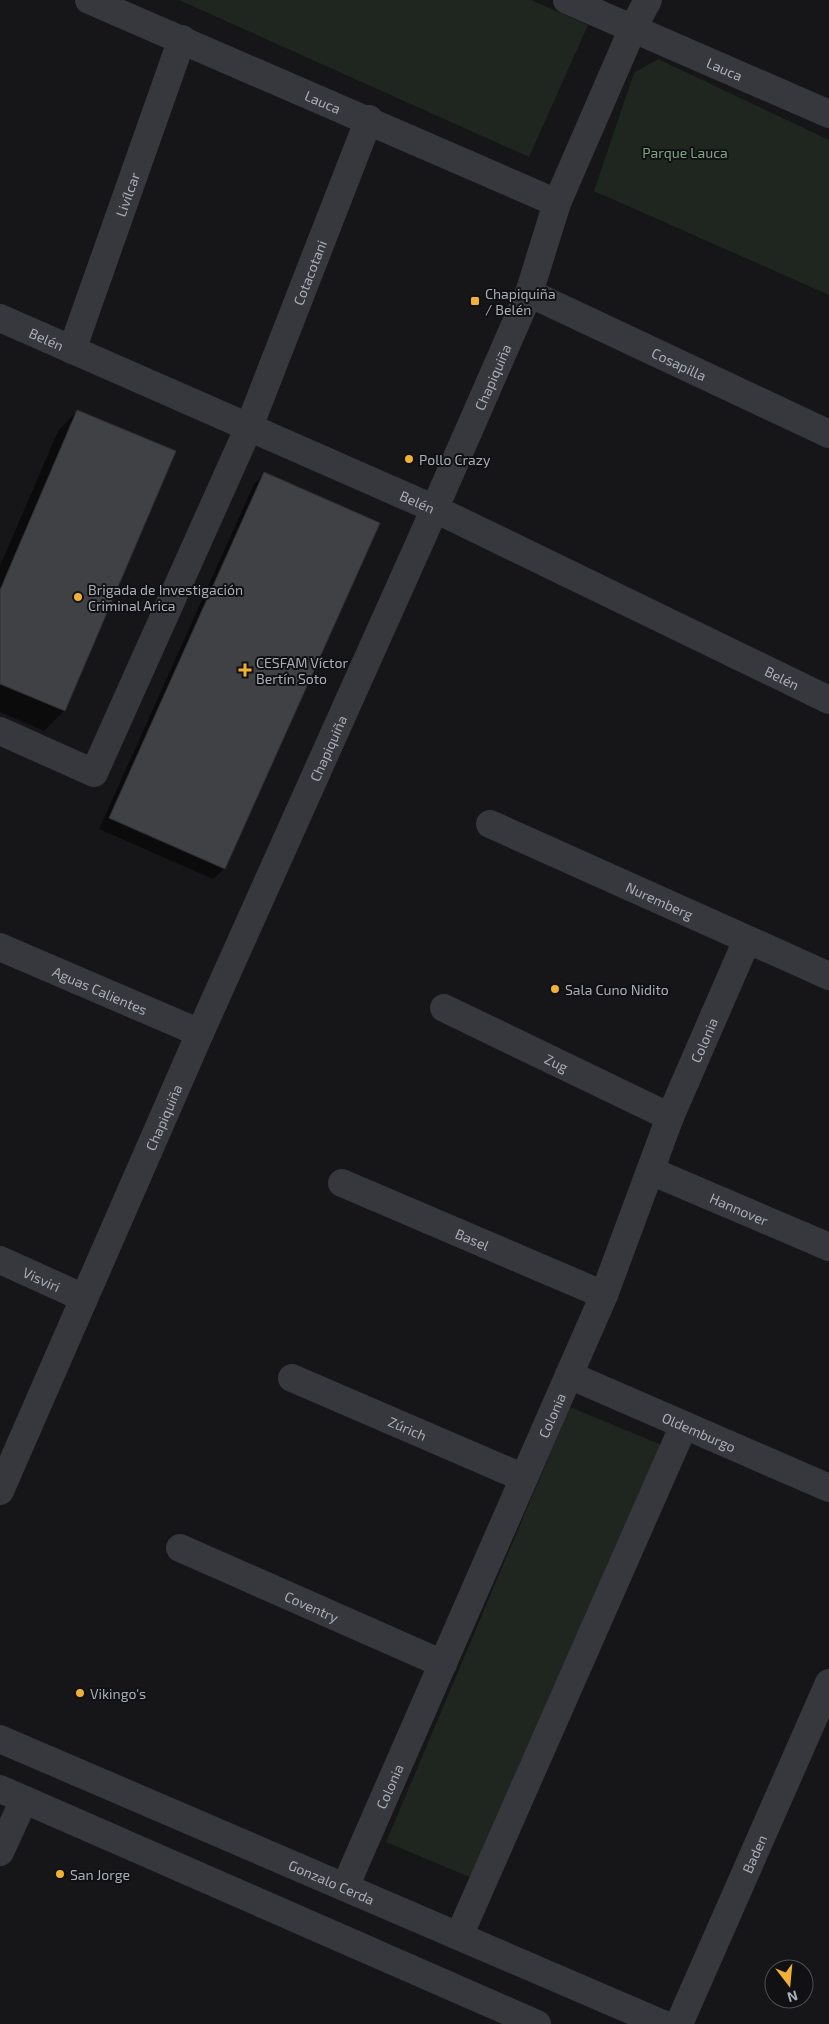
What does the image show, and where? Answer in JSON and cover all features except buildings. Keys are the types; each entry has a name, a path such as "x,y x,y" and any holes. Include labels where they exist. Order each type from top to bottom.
{"street":[{"name":"Lauca","path":"90,0 557,203"},
{"name":"Lauca","path":"567,0 829,114"},
{"name":"Chapiquiña","path":"2,1481 200,1032 435,509 529,293 557,203 633,28 648,0"},
{"name":"Livílcar","path":"72,350 182,39"},
{"name":"Cotacotani","path":"0,731 94,772 249,427 369,120"},
{"name":"Cosapilla","path":"529,293 829,434"},
{"name":"Belén","path":"0,318 435,509 829,700"},
{"name":"Nuremberg","path":"490,824 829,976"},
{"name":"Colonia","path":"345,1887 604,1295 670,1117 747,940"},
{"name":"Aguas Calientes","path":"0,947 200,1032"},
{"name":"Zug","path":"444,1008 670,1117"},
{"name":"Hannover","path":"651,1171 829,1247"},
{"name":"Basel","path":"342,1183 604,1295"},
{"name":"Visviri","path":"0,1260 84,1298"},
{"name":"Oldemburgo","path":"569,1375 829,1488"},
{"name":"Zúrich","path":"292,1378 524,1478"},
{"path":"459,1936 684,1425"},
{"name":"Coventry","path":"180,1548 443,1664"},
{"name":"Baden","path":"679,2024 829,1683"},
{"name":"Gonzalo Cerda","path":"0,1739 663,2024"},
{"path":"0,1852 12,1795 537,2024"}],"green space":[{"path":"179,0 531,0 588,25 529,157"},
{"name":"Parque Lauca","path":"658,59 829,140 829,295 594,191 634,73"},
{"path":"570,1407 669,1448 484,1883 386,1842"}],"place":[{"name":"Chapiquiña / Belén","path":"475,301"},
{"name":"Pollo Crazy","path":"409,459"},
{"name":"Brigada de Investigación Criminal Arica","path":"78,597"},
{"name":"CESFAM Víctor Bertín Soto","path":"245,670"},
{"name":"Sala Cuno Nidito","path":"555,989"},
{"name":"Vikingo's","path":"80,1693"},
{"name":"San Jorge","path":"60,1874"}]}
